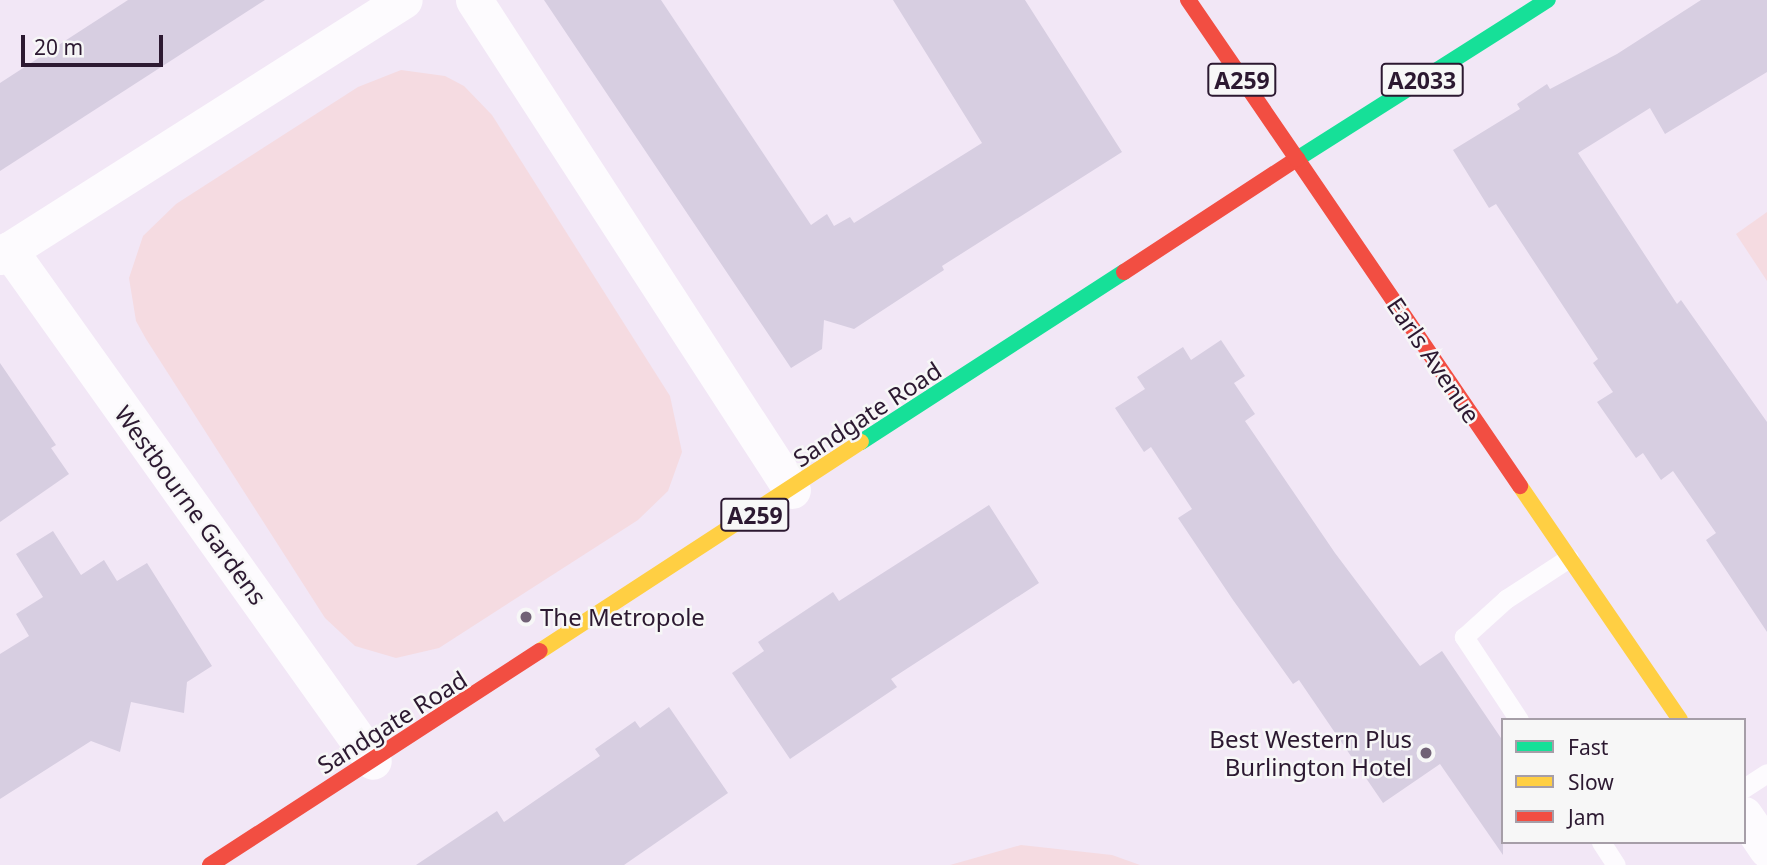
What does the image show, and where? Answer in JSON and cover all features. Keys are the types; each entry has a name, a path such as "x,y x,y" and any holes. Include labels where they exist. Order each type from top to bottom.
{"main road":[{"name":"Earls Avenue","path":"1188,0 1679,718"},
{"name":"Sandgate Road","path":"211,865 792,490 1297,159 1548,0"}],"street":[{"name":"Westbourne Gardens","path":"373,761 4,253 404,0"},
{"path":"474,0 792,490"},
{"path":"1746,818 1767,849"}],"lane":[{"path":"1518,718 1464,637 1506,599 1569,558"},
{"path":"1746,787 1767,773"},
{"path":"1602,844 1616,865"}],"shaded area":[{"path":"401,70 445,76 464,86 492,115 670,396 682,452 668,491 638,520 439,648 396,658 355,646 325,618 146,339 136,321 129,278 143,236 176,204 358,87"},
{"path":"1767,212 1767,281 1736,234"},
{"path":"1021,845 1112,855 1140,865 950,865"}],"building":[{"path":"128,0 265,0 0,171 0,83"},
{"path":"544,0 661,0 811,225 827,214 834,226 850,217 854,223 982,143 893,0 1025,0 1122,152 942,266 944,270 854,329 824,320 822,349 791,368"},
{"path":"1701,0 1767,0 1767,72 1665,134 1650,108 1578,153 1677,304 1681,300 1767,422 1767,632 1706,540 1716,533 1673,471 1661,480 1643,453 1636,458 1597,402 1613,392 1593,363 1598,359 1496,204 1489,208 1453,150 1520,109 1517,104 1547,84 1550,89 1617,54"},
{"path":"1221,340 1245,376 1234,383 1255,414 1245,421 1335,553 1420,666 1442,651 1501,738 1503,855 1440,764 1383,803 1299,680 1293,684 1178,518 1192,509 1151,447 1144,452 1115,408 1145,389 1137,377 1183,347 1191,360"},
{"path":"0,363 56,445 51,448 69,474 0,522"},
{"path":"989,505 1039,583 891,679 897,687 790,759 732,673 764,651 758,642 833,592 839,601"},
{"path":"53,531 81,575 104,560 117,581 147,563 212,666 187,682 184,713 131,702 120,752 91,741 0,799 0,654 29,636 16,614 43,597 16,554"},
{"path":"669,707 728,793 624,865 416,865 497,811 504,822 600,756 595,749 635,721 640,728"}],"traffic: fast":[{"path":"1297,159 1548,0"},
{"path":"861,442 1124,272"}],"traffic: slow":[{"path":"540,651 861,442"},
{"path":"1520,486 1679,718"}],"traffic: jam":[{"path":"1124,272 1297,159 1188,0"},
{"path":"1297,159 1520,486"},
{"path":"210,865 540,651"}],"place":[{"name":"The Metropole","path":"526,617"},
{"name":"Best Western Plus Burlington Hotel","path":"1426,753"}]}
